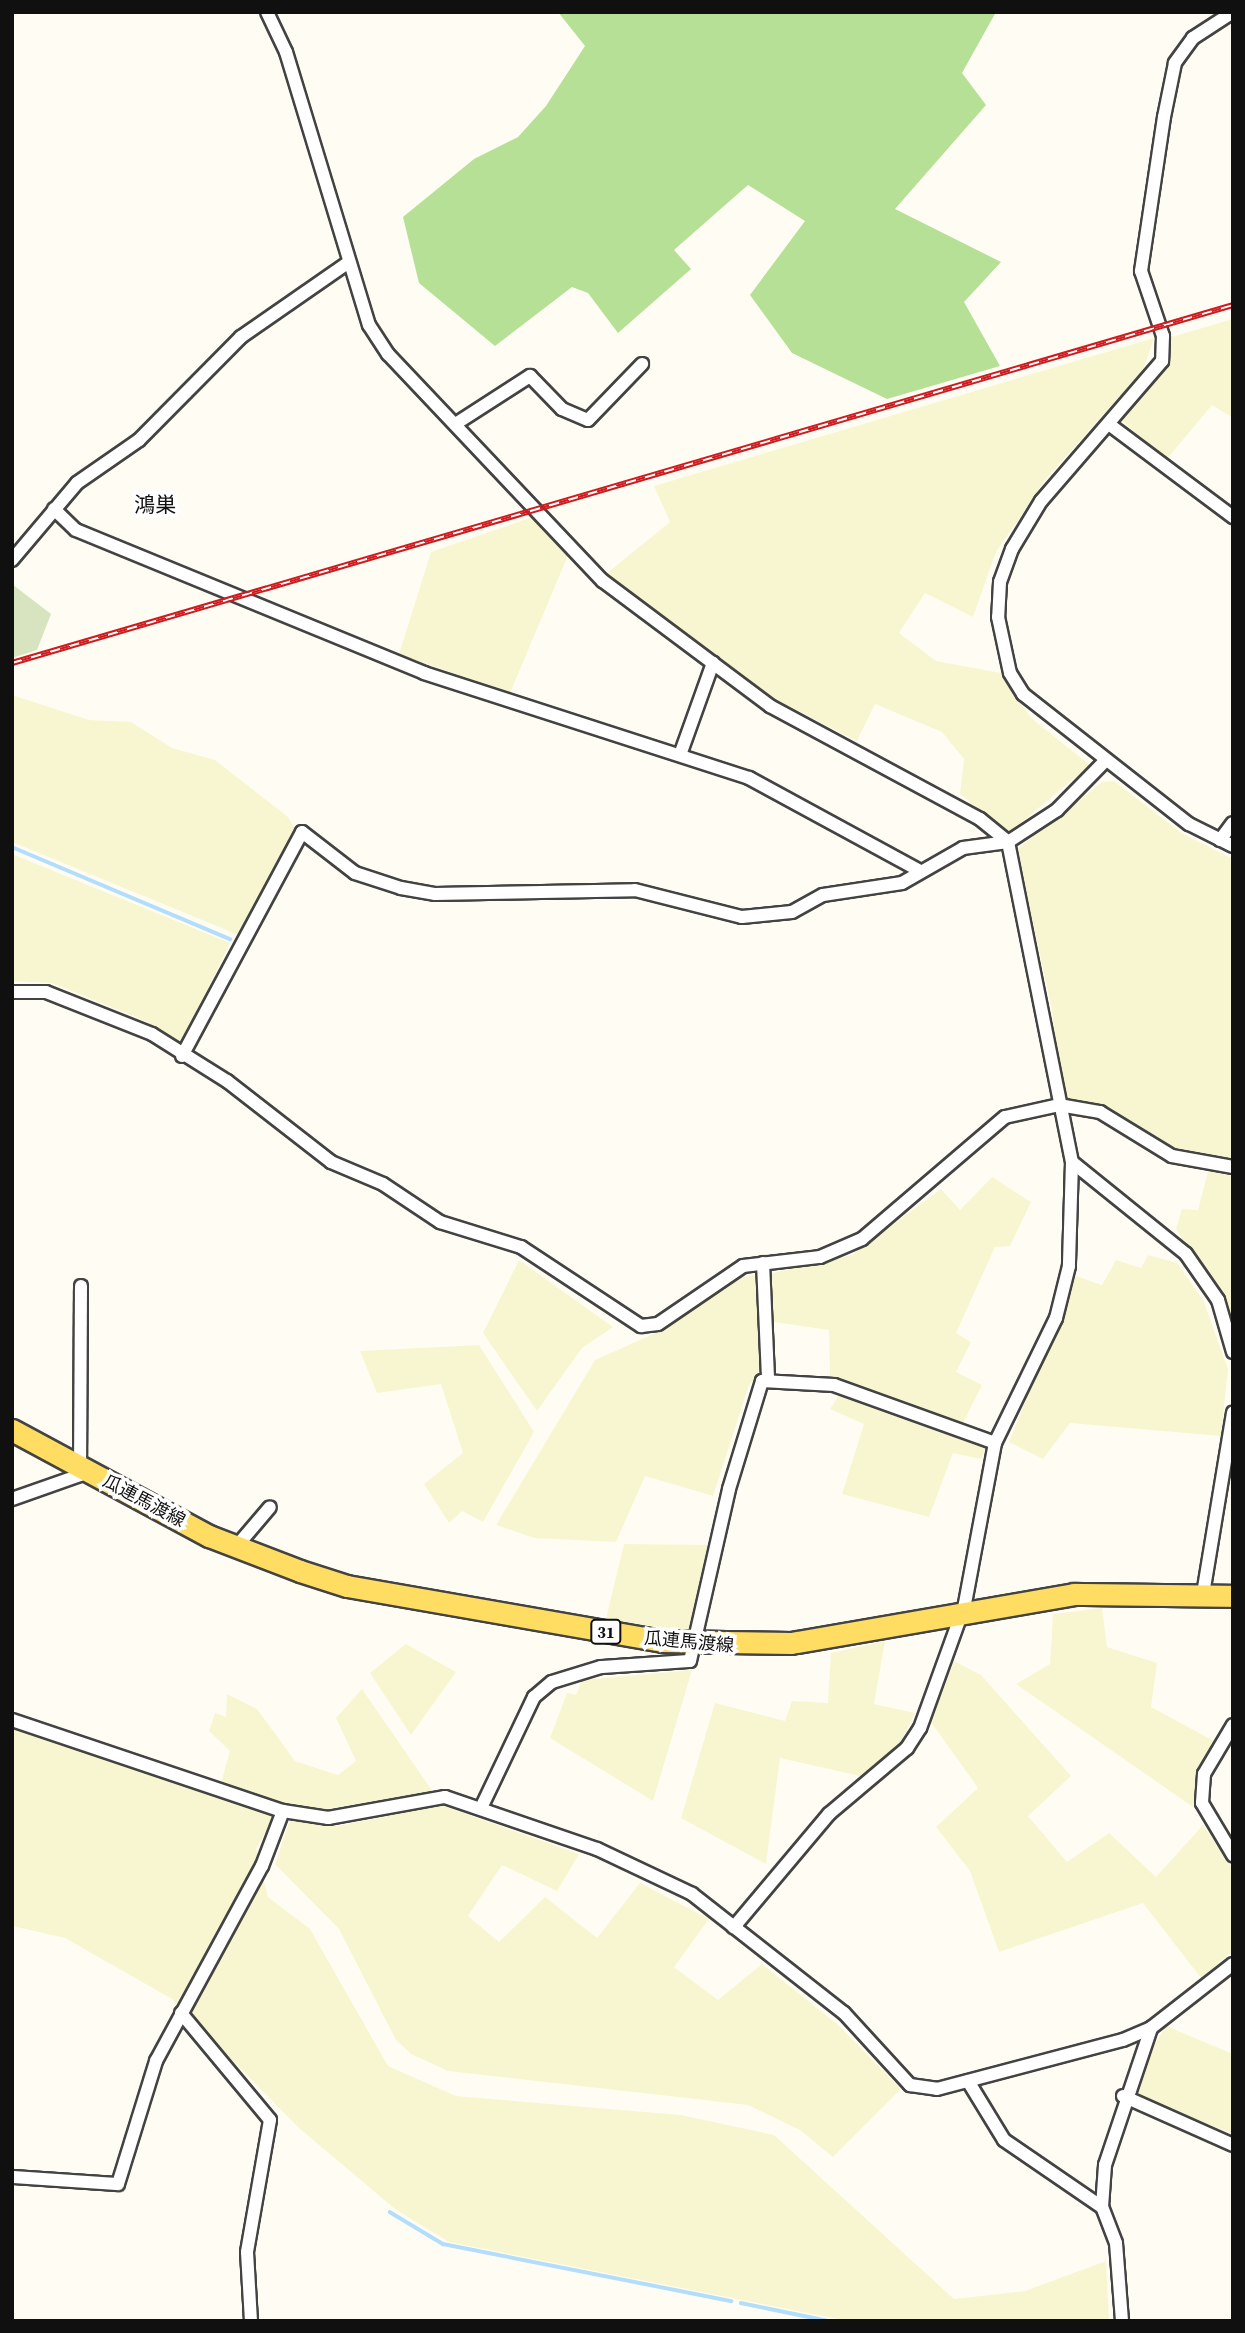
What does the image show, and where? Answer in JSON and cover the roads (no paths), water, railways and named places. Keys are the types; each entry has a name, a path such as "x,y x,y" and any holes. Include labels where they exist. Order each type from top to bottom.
{"main road":[{"name":"瓜連馬渡線","path":"12,1430 236,1547 347,1586 694,1644 791,1643 1074,1594 1233,1596"}],"street":[{"path":"267,12 286,51 369,325 388,354 457,422 603,581 771,706 980,819 1008,842 1072,1162 1069,1266 1056,1318 995,1443 960,1613 920,1728 907,1748 829,1814 734,1927"},
{"path":"1233,12 1193,38 1175,63 1141,271 1164,349 1154,373 1041,501 1012,549 1000,582 998,617 1010,673 1023,694 1106,760 1220,840 1233,846"},
{"path":"15,551 78,483 139,440 241,337 349,262"},
{"path":"457,422 530,376 562,410 588,420 642,364"},
{"path":"1110,425 1233,517"},
{"path":"54,509 76,530 424,673 680,755 813,807 920,871"},
{"path":"680,755 713,663"},
{"path":"182,1056 302,832 355,873 401,888 435,894 635,890 742,917 792,912 823,895 902,883 963,848 1008,842 1057,810 1106,760"},
{"path":"1220,840 1233,823"},
{"path":"12,992 46,992 130,1023 227,1081 331,1162 383,1184 440,1222 521,1247 628,1322 658,1324 722,1276 763,1263 820,1257 862,1239 919,1196 989,1125 1059,1105 1100,1112 1172,1156 1233,1167"},
{"path":"1072,1162 1186,1254 1217,1300 1233,1352"},
{"path":"481,1808 534,1697 552,1682 601,1667 690,1661 752,1404 768,1379 763,1263"},
{"path":"12,1499 80,1475 81,1286"},
{"path":"768,1379 834,1385 995,1443"},
{"path":"1203,1594 1233,1412"},
{"path":"236,1547 270,1507"},
{"path":"12,1720 283,1811 348,1816 444,1797 638,1866 692,1894 844,2013 910,2085 937,2089 1151,2028 1233,1964"},
{"path":"1233,1726 1204,1774 1202,1803 1233,1855"},
{"path":"12,2176 118,2184 156,2061 262,1866 283,1811"},
{"path":"181,2013 270,2120 247,2252 251,2321"},
{"path":"1122,2321 1116,2243 1102,2207 1123,2096 1151,2028"},
{"path":"968,2081 1004,2140 1102,2207"},
{"path":"1123,2096 1233,2145"}],"waterway":[{"path":"12,847 230,939"},
{"path":"390,2212 443,2244 731,2301"},
{"path":"741,2303 829,2321"}],"railway":[{"path":"12,663 1233,305"}],"district":[{"name":"鴻巣","path":"155,505"}]}
